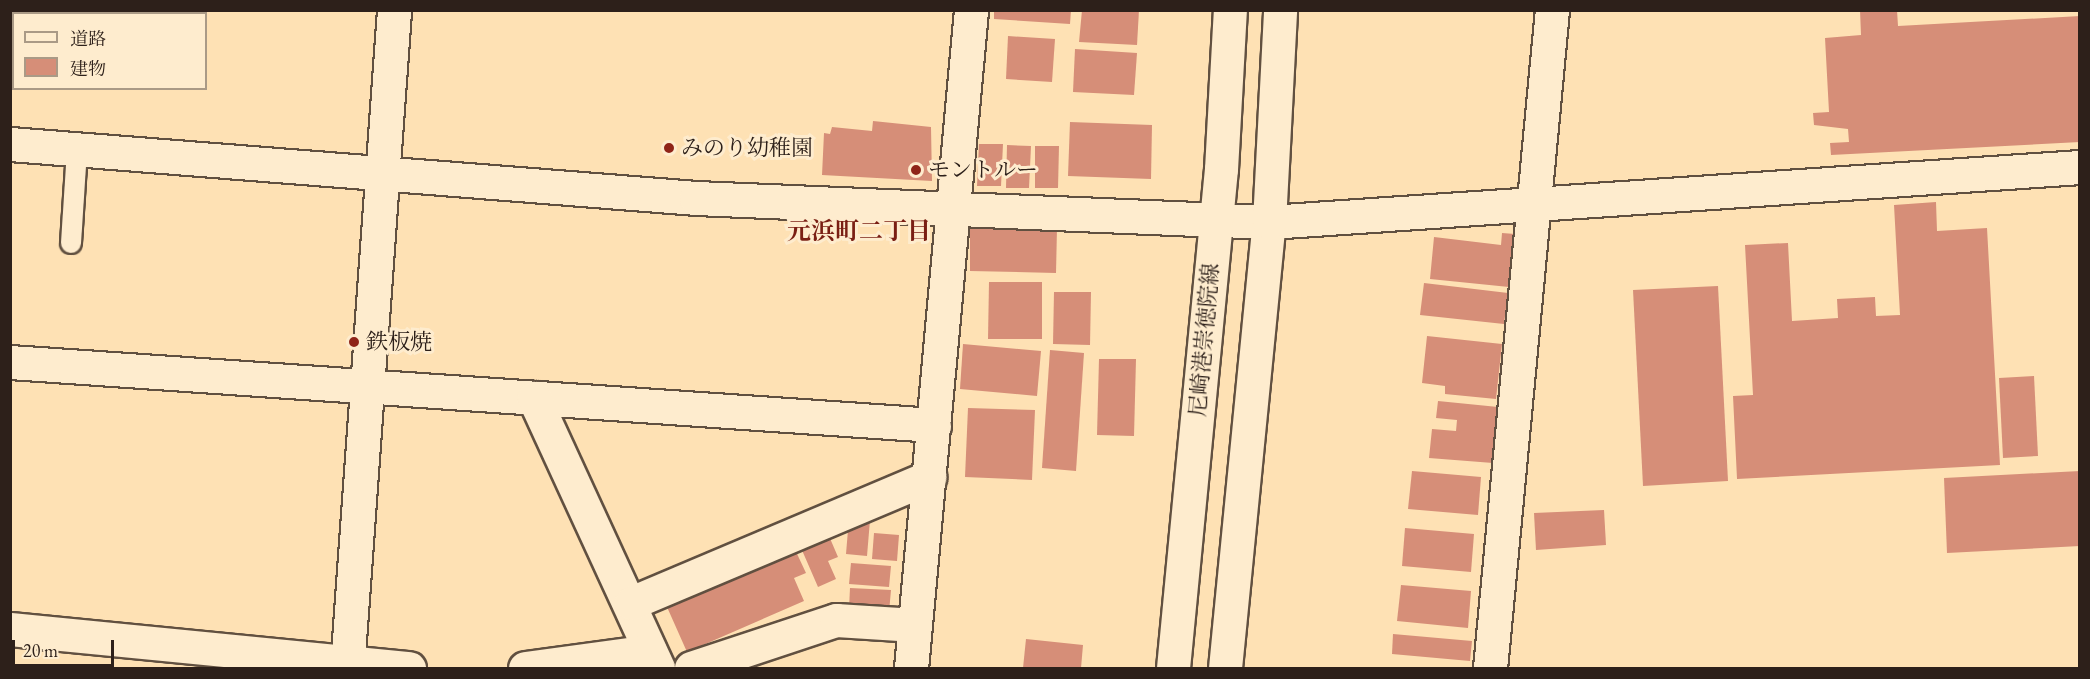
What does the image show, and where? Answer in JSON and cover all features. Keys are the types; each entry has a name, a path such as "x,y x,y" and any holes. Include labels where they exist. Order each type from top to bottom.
{"street":[{"path":"347,665 394,10"},
{"path":"911,669 971,10"},
{"name":"尼崎港崇徳院線","path":"1173,669 1215,221 1230,10"},
{"path":"1225,669 1269,222 1280,10"},
{"path":"1490,669 1552,10"},
{"path":"10,144 384,170 696,198 1269,222 2079,167"},
{"path":"10,362 934,425"},
{"path":"525,669 654,660 631,603 534,398"},
{"path":"631,603 929,477"},
{"path":"691,669 836,620 915,625"},
{"path":"10,629 347,665 409,669"}],"lane":[{"path":"70,243 77,148"}],"building":[{"path":"994,10 1071,10 1070,24 994,19"},
{"path":"1082,10 1139,10 1137,45 1079,42"},
{"path":"1860,10 1897,10 1898,26 2080,16 2080,142 1831,155 1830,143 1849,142 1848,129 1814,125 1813,113 1829,112 1825,38 1861,35"},
{"path":"1008,36 1055,39 1052,82 1006,79"},
{"path":"1075,49 1137,53 1134,95 1073,92"},
{"path":"873,121 931,127 932,181 822,175 824,133 830,134 832,127 872,131"},
{"path":"1070,122 1152,125 1151,179 1068,176"},
{"path":"979,144 1003,144 1001,186 977,186"},
{"path":"1007,145 1031,146 1029,188 1006,188"},
{"path":"1035,146 1059,146 1058,188 1035,188"},
{"path":"1936,202 1937,231 1987,228 2000,465 1737,479 1733,396 1753,395 1745,245 1788,243 1792,321 1838,318 1837,299 1875,297 1876,316 1900,315 1894,205"},
{"path":"970,226 1057,228 1056,273 970,271"},
{"path":"1502,233 1515,234 1509,287 1430,279 1434,237 1501,245"},
{"path":"989,282 1042,282 1042,339 988,339"},
{"path":"1424,283 1508,293 1504,324 1420,315"},
{"path":"1718,286 1728,481 1643,486 1633,290"},
{"path":"1054,292 1091,292 1090,345 1053,344"},
{"path":"1427,336 1502,344 1496,399 1445,394 1445,386 1422,383"},
{"path":"963,344 1041,351 1037,396 960,389"},
{"path":"1050,350 1084,353 1076,471 1042,468"},
{"path":"1099,359 1136,359 1134,436 1097,435"},
{"path":"2034,376 2038,456 2003,458 1999,378"},
{"path":"1438,401 1498,407 1493,463 1429,458 1432,429 1456,431 1457,420 1436,418"},
{"path":"968,408 1035,410 1032,480 965,477"},
{"path":"1412,471 1481,477 1478,515 1408,509"},
{"path":"2080,471 2080,546 1947,553 1944,478"},
{"path":"1604,510 1606,545 1536,550 1534,513"},
{"path":"849,518 870,520 867,556 846,554"},
{"path":"1405,528 1474,534 1471,572 1402,566"},
{"path":"826,529 838,557 828,561 836,579 818,587 798,541"},
{"path":"874,533 899,535 897,561 872,559"},
{"path":"791,541 806,573 794,578 804,601 687,652 663,598"},
{"path":"851,563 891,566 889,587 849,584"},
{"path":"1401,585 1471,591 1468,628 1397,621"},
{"path":"850,588 891,590 889,612 849,609"},
{"path":"1393,634 1472,641 1470,661 1392,654"},
{"path":"1026,639 1083,645 1081,668 1023,668"}],"place":[{"name":"みのり幼稚園","path":"669,148"},
{"name":"モントルー","path":"916,170"},
{"name":"鉄板焼","path":"354,342"}],"district":[{"name":"元浜町二丁目","path":"859,231"}]}
